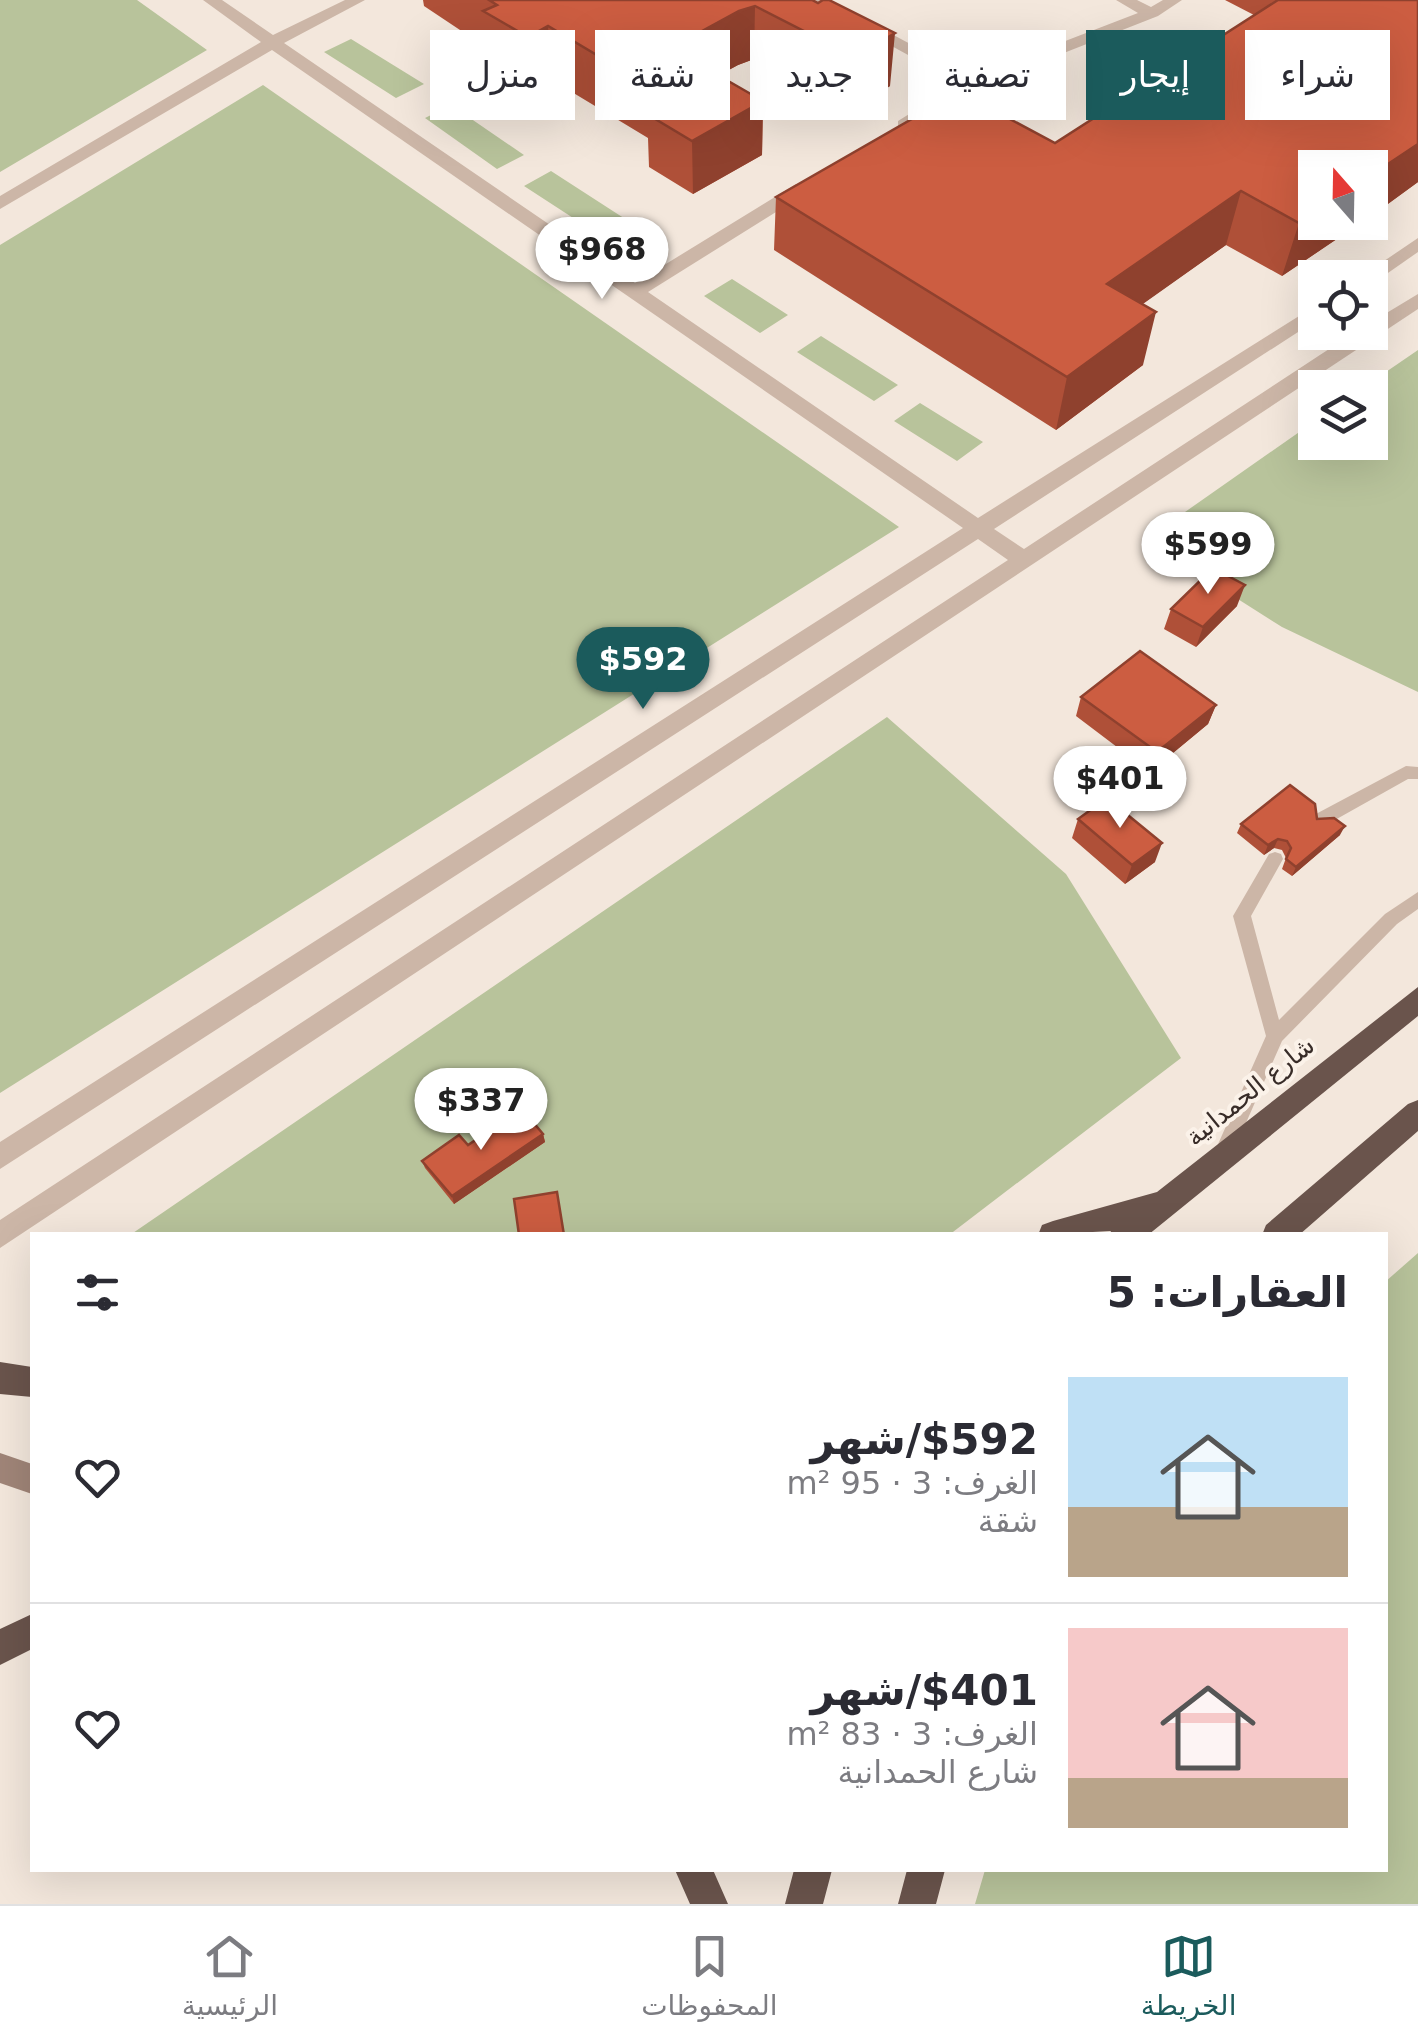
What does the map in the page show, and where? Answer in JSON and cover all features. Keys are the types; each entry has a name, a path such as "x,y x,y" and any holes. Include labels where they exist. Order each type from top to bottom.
{"highway":[{"name":"شارع الحمدانية","path":"1128,1232 1219,1163 1418,998"},
{"path":"1280,1232 1418,1113"},
{"path":"1063,1232 1173,1198"},
{"path":"0,1378 30,1382"},
{"path":"0,1648 30,1632"},
{"path":"695,1872 709,1904"},
{"path":"804,1904 812,1872"},
{"path":"917,1904 925,1872"}],"main road":[{"path":"0,1468 30,1478"}],"street":[{"path":"210,0 1024,560"},
{"path":"0,204 273,42 357,0"},
{"path":"816,0 908,49"},
{"path":"1124,0 1152,13"},
{"path":"1066,46 1152,13 1174,0"},
{"path":"886,136 912,120"},
{"path":"632,293 818,178"},
{"path":"1388,264 1418,244"},
{"path":"1388,320 1418,300"},
{"path":"0,1157 1298,323"},
{"path":"0,1235 1342,350"}],"lane":[{"path":"1320,820 1406,772 1418,773"},
{"path":"1275,859 1242,916 1275,1036"},
{"path":"1219,1163 1275,1036 1391,919 1418,899"}],"green space":[{"path":"0,0 137,0 207,50 0,172"},
{"path":"351,39 424,84 396,98 324,52"},
{"path":"263,85 899,527 0,1093 0,245"},
{"path":"425,118 473,120 524,155 497,169"},
{"path":"551,171 633,224 607,240 524,186"},
{"path":"732,279 788,315 760,333 704,296"},
{"path":"821,336 898,385 874,401 797,352"},
{"path":"1418,350 1418,692 1282,627 1145,540 1298,433 1298,460 1388,460 1388,371"},
{"path":"920,403 983,442 957,461 894,421"},
{"path":"887,717 1066,874 1181,1058 953,1232 134,1232"},
{"path":"1418,1253 1418,1904 975,1904 984,1872 1388,1872 1388,1279"}],"building":[{"path":"489,0 829,0 895,33 888,37 888,30 802,30 755,6 704,30 595,30 595,54 575,42 575,30 548,26 541,30 516,30 483,11 497,5"},
{"path":"1278,0 1418,0 1418,144 1388,164 1388,150 1298,150 1298,222 1241,191 1107,284 1156,312 1067,377 776,197 910,120 1012,120 1055,143 1091,120 1225,120 1225,34"},
{"path":"730,82 750,94 750,108 730,120"},
{"path":"657,120 729,120 692,141"},
{"path":"1213,568 1245,585 1203,627 1171,609"},
{"path":"1140,651 1216,705 1157,752 1081,697"},
{"path":"1290,785 1315,804 1317,819 1334,818 1345,826 1296,867 1286,859 1291,848 1287,841 1278,839 1268,845 1241,824"},
{"path":"1107,798 1162,843 1132,865 1078,819"},
{"path":"522,1109 543,1134 452,1196 422,1161 459,1135 468,1145"},
{"path":"557,1192 564,1232 519,1232 514,1199"}]}
